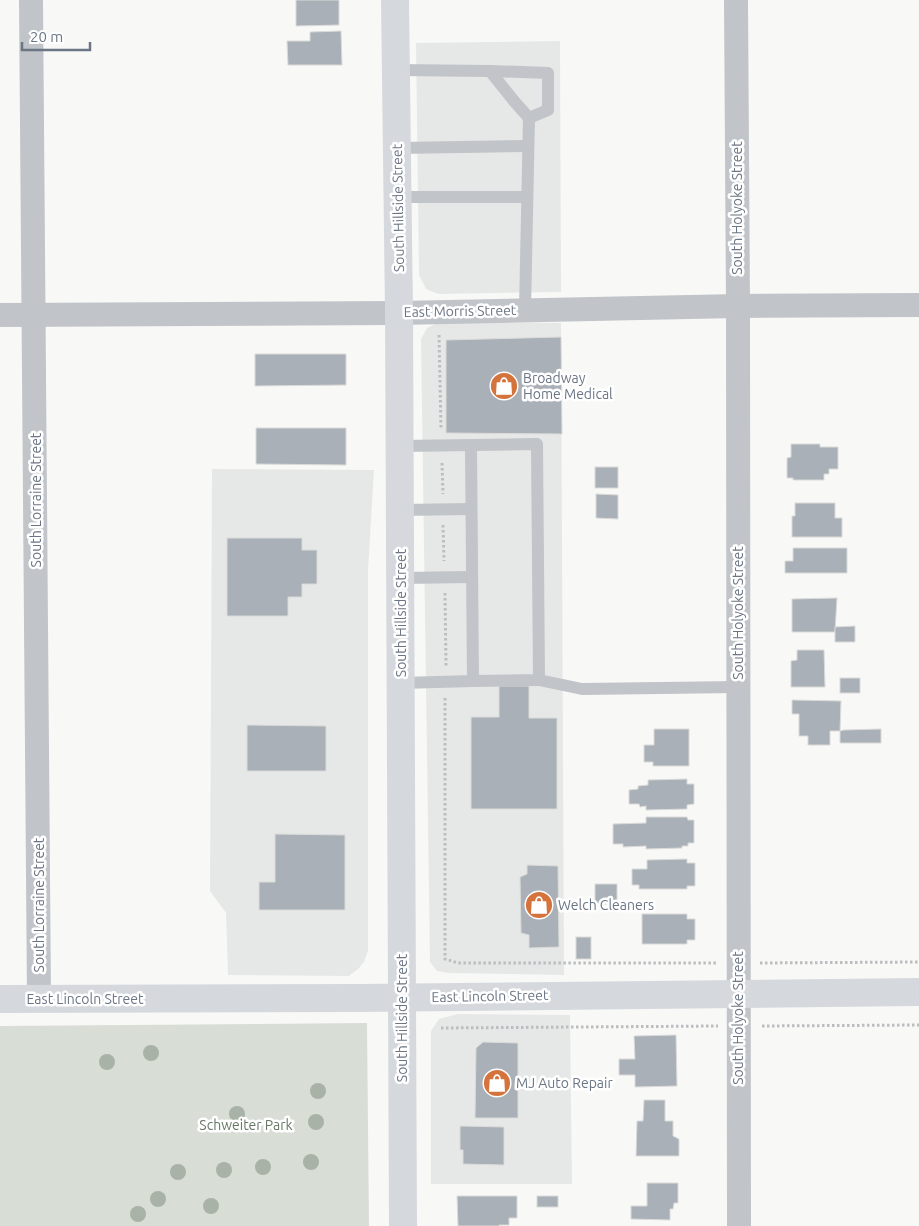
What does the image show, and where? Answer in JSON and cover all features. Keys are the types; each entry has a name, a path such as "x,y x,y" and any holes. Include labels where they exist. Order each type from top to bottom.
{"main road":[{"name":"South Hillside Street","path":"396,0 400,446 402,1226"},
{"name":"East Lincoln Street","path":"0,999 919,992"}],"street":[{"name":"South Lorraine Street","path":"32,0 39,999"},
{"name":"South Holyoke Street","path":"736,0 739,1226"},
{"name":"East Morris Street","path":"0,315 432,312 738,306 919,305"}],"lane":[{"path":"396,70 548,73 548,110 529,118"},
{"path":"490,71 529,118 525,310"},
{"path":"397,148 528,146"},
{"path":"398,197 527,197"},
{"path":"400,446 537,444 539,680"},
{"path":"471,446 474,682"},
{"path":"400,510 471,509"},
{"path":"400,578 472,577"},
{"path":"401,683 539,680 582,688 738,687"}],"path":[{"path":"432,312 439,334 442,446 445,682 445,959 458,963 919,962"},
{"path":"441,1028 919,1025"}],"shaded area":[{"path":"560,41 561,292 438,294 426,289 419,275 416,43"},
{"path":"440,322 561,323 564,975 449,973 437,971 430,962 421,339 427,328"},
{"path":"212,469 374,470 368,570 368,951 364,962 349,976 228,975 226,913 210,891"},
{"path":"458,1014 570,1015 572,1184 431,1184 431,1031 439,1019"}],"green space":[{"name":"Schweiter Park","path":"367,1023 369,1226 0,1226 0,1026"}],"building":[{"path":"296,0 339,0 339,25 296,26"},
{"path":"341,31 342,65 288,65 287,41 310,41 310,32"},
{"name":"Broadway Home Medical","path":"561,337 562,434 446,433 446,340"},
{"path":"255,354 346,354 346,385 255,386"},
{"path":"256,428 346,428 346,465 256,464"},
{"path":"791,444 820,444 820,447 838,447 838,469 829,469 829,474 824,474 824,480 793,480 793,478 787,478 787,458 791,457"},
{"path":"595,467 618,467 618,488 595,488"},
{"path":"596,494 618,495 618,519 596,518"},
{"path":"795,503 835,503 835,518 842,518 842,537 792,537 792,516 795,516"},
{"path":"227,538 302,538 302,550 317,550 317,584 302,584 302,597 288,597 288,616 227,616"},
{"path":"793,548 847,548 847,573 785,573 785,561 793,561"},
{"path":"837,598 835,632 792,632 792,599"},
{"path":"855,626 855,642 835,642 835,627"},
{"path":"797,650 824,650 825,687 791,687 791,661 797,660"},
{"path":"840,678 860,678 860,693 840,693"},
{"path":"499,686 529,686 529,718 557,718 557,809 471,809 471,717 499,717"},
{"path":"792,700 841,701 840,731 830,731 830,745 808,745 808,736 799,736 799,714 792,714"},
{"path":"247,725 326,726 326,771 247,771"},
{"path":"654,729 689,729 689,766 653,766 653,762 644,762 644,745 654,745"},
{"path":"881,729 881,743 840,743 840,731"},
{"path":"687,779 687,784 694,784 694,804 687,805 687,809 646,810 646,806 640,807 639,804 629,804 629,790 638,789 638,786 648,785 648,780"},
{"path":"646,817 687,817 688,820 694,820 694,843 688,843 688,846 682,846 682,848 646,849 646,846 623,847 623,844 613,844 613,824 646,823"},
{"path":"275,834 345,835 345,910 259,910 259,882 275,882"},
{"path":"687,859 687,863 695,863 695,886 687,886 687,889 639,889 639,885 632,885 632,869 647,869 647,860"},
{"name":"Welch Cleaners","path":"527,865 558,866 559,947 529,948 529,935 521,933 520,877 527,874"},
{"path":"595,884 617,884 617,904 595,904"},
{"path":"642,914 687,914 687,919 695,919 695,940 687,940 687,944 642,944"},
{"path":"576,937 591,937 591,959 576,959"},
{"path":"676,1035 677,1086 635,1087 635,1075 619,1075 619,1059 635,1059 634,1036"},
{"name":"MJ Auto Repair","path":"483,1042 518,1043 518,1118 475,1118 476,1048"},
{"path":"644,1100 665,1100 665,1121 673,1121 673,1136 679,1139 679,1156 636,1156 637,1121 643,1121"},
{"path":"460,1126 504,1127 504,1165 463,1164 463,1150 460,1150"},
{"path":"647,1183 678,1183 678,1203 674,1203 673,1209 670,1209 670,1220 631,1219 631,1206 647,1206"},
{"path":"457,1196 517,1196 517,1218 509,1218 509,1225 458,1226"},
{"path":"537,1196 558,1196 558,1207 537,1207"}],"place":[{"name":"Broadway Home Medical","path":"504,386"},
{"name":"Welch Cleaners","path":"539,905"},
{"name":"MJ Auto Repair","path":"497,1083"}]}
